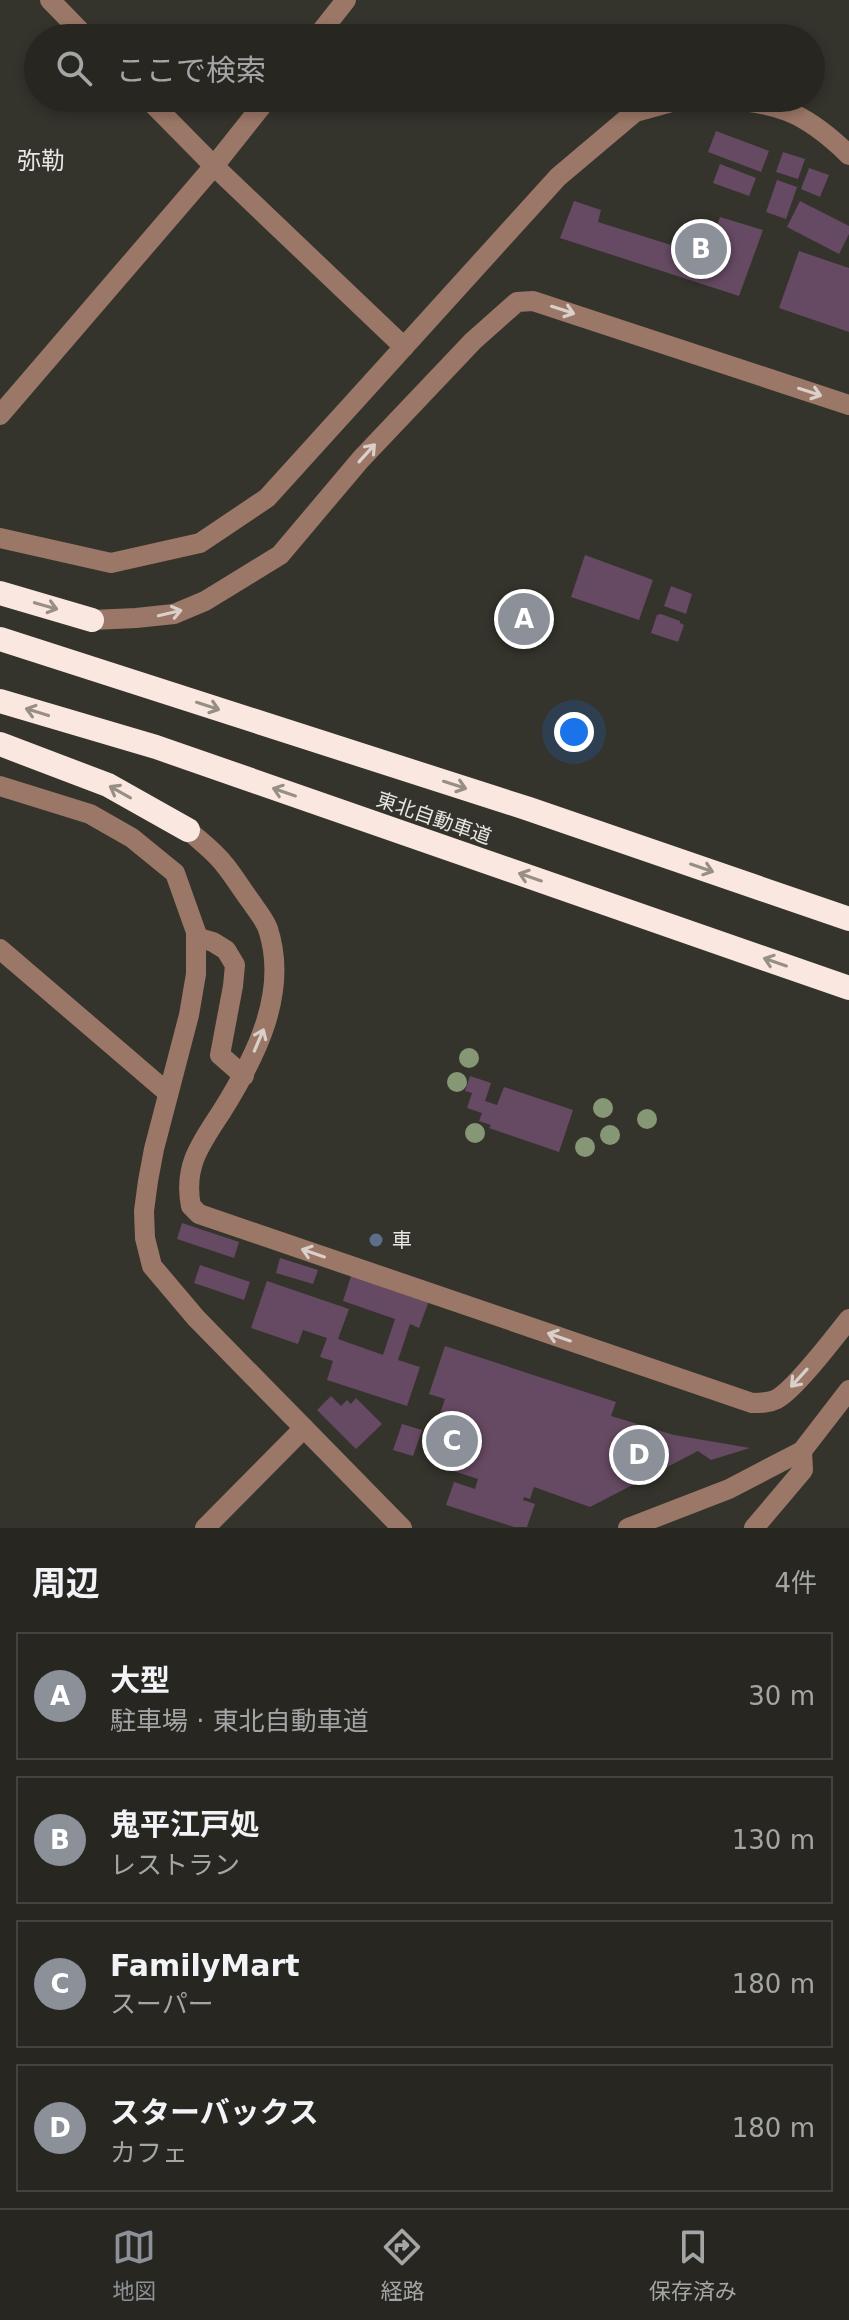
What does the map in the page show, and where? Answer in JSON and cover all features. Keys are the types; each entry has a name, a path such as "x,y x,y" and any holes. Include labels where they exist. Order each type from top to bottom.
{"highway":[{"path":"0,593 92,620"},
{"name":"東北自動車道","path":"0,639 514,804 849,919"},
{"name":"東北自動車道","path":"0,701 156,747 849,988"},
{"path":"0,744 108,785 188,830"}],"street":[{"path":"50,0 73,24"},
{"path":"327,24 346,0"},
{"path":"161,112 404,347"},
{"path":"0,415 257,112"},
{"path":"0,538 111,563 200,543 267,498 558,177 635,112"},
{"path":"790,112 811,122 849,155"},
{"path":"92,620 174,614 205,601 280,555 416,399 494,321 524,300 548,305 849,405"},
{"path":"0,786 90,814 132,838 175,873 196,932 196,974 189,1015 154,1149 144,1211 145,1238 152,1266 196,1318 402,1528"},
{"path":"188,830 222,862 268,925 275,958 274,987 266,1024 244,1076 193,1159 188,1176 188,1194 191,1206 199,1214 752,1403 773,1401 781,1396 849,1319"},
{"path":"196,937 226,950 235,965 220,1055 244,1076"},
{"path":"0,949 168,1093"},
{"path":"628,1528 656,1523 802,1451 849,1390"},
{"path":"205,1528 304,1428"},
{"path":"754,1528 803,1470 802,1451"}],"building":[{"path":"716,131 769,151 761,172 708,152"},
{"path":"783,152 805,159 798,179 776,172"},
{"path":"720,164 756,178 749,196 713,183"},
{"path":"809,168 829,175 820,197 801,189"},
{"path":"777,180 797,187 786,219 766,212"},
{"path":"574,201 601,210 598,222 706,256 720,217 763,230 739,296 560,238"},
{"path":"800,201 849,226 849,234 839,254 787,227"},
{"path":"799,251 849,268 849,332 779,308"},
{"path":"585,555 653,580 639,620 571,597"},
{"path":"671,586 692,594 686,614 664,606"},
{"path":"657,615 684,625 678,642 651,633"},
{"path":"470,1076 491,1083 485,1101 497,1105 504,1087 573,1110 559,1152 489,1128 491,1125 479,1121 482,1113 467,1108 472,1093 465,1091"},
{"path":"182,1223 239,1242 234,1258 177,1239"},
{"path":"280,1258 318,1270 313,1284 276,1273"},
{"path":"200,1265 250,1282 244,1300 194,1283"},
{"path":"352,1273 430,1298 419,1328 410,1324 398,1360 420,1367 407,1406 327,1380 333,1361 320,1357 327,1338 303,1330 298,1344 251,1328 267,1281 349,1309 338,1339 383,1355 395,1319 343,1301"},
{"path":"445,1346 616,1402 611,1416 674,1435 750,1448 711,1460 698,1451 590,1507 534,1487 530,1499 524,1497 523,1500 535,1504 527,1527 514,1527 446,1505 454,1482 475,1489 478,1479 450,1470 454,1458 428,1450 445,1399 429,1394"},
{"path":"331,1396 341,1406 347,1400 351,1404 356,1398 382,1424 356,1449 317,1410"},
{"path":"402,1424 422,1430 413,1456 393,1450"}],"place":[{"name":"鬼平江戸処","path":"701,249"},
{"name":"大型","path":"524,619"},
{"name":"車","path":"376,1240"},
{"name":"FamilyMart","path":"452,1441"},
{"name":"スターバックス","path":"639,1455"}],"district":[{"name":"弥勒","path":"41,161"}]}
